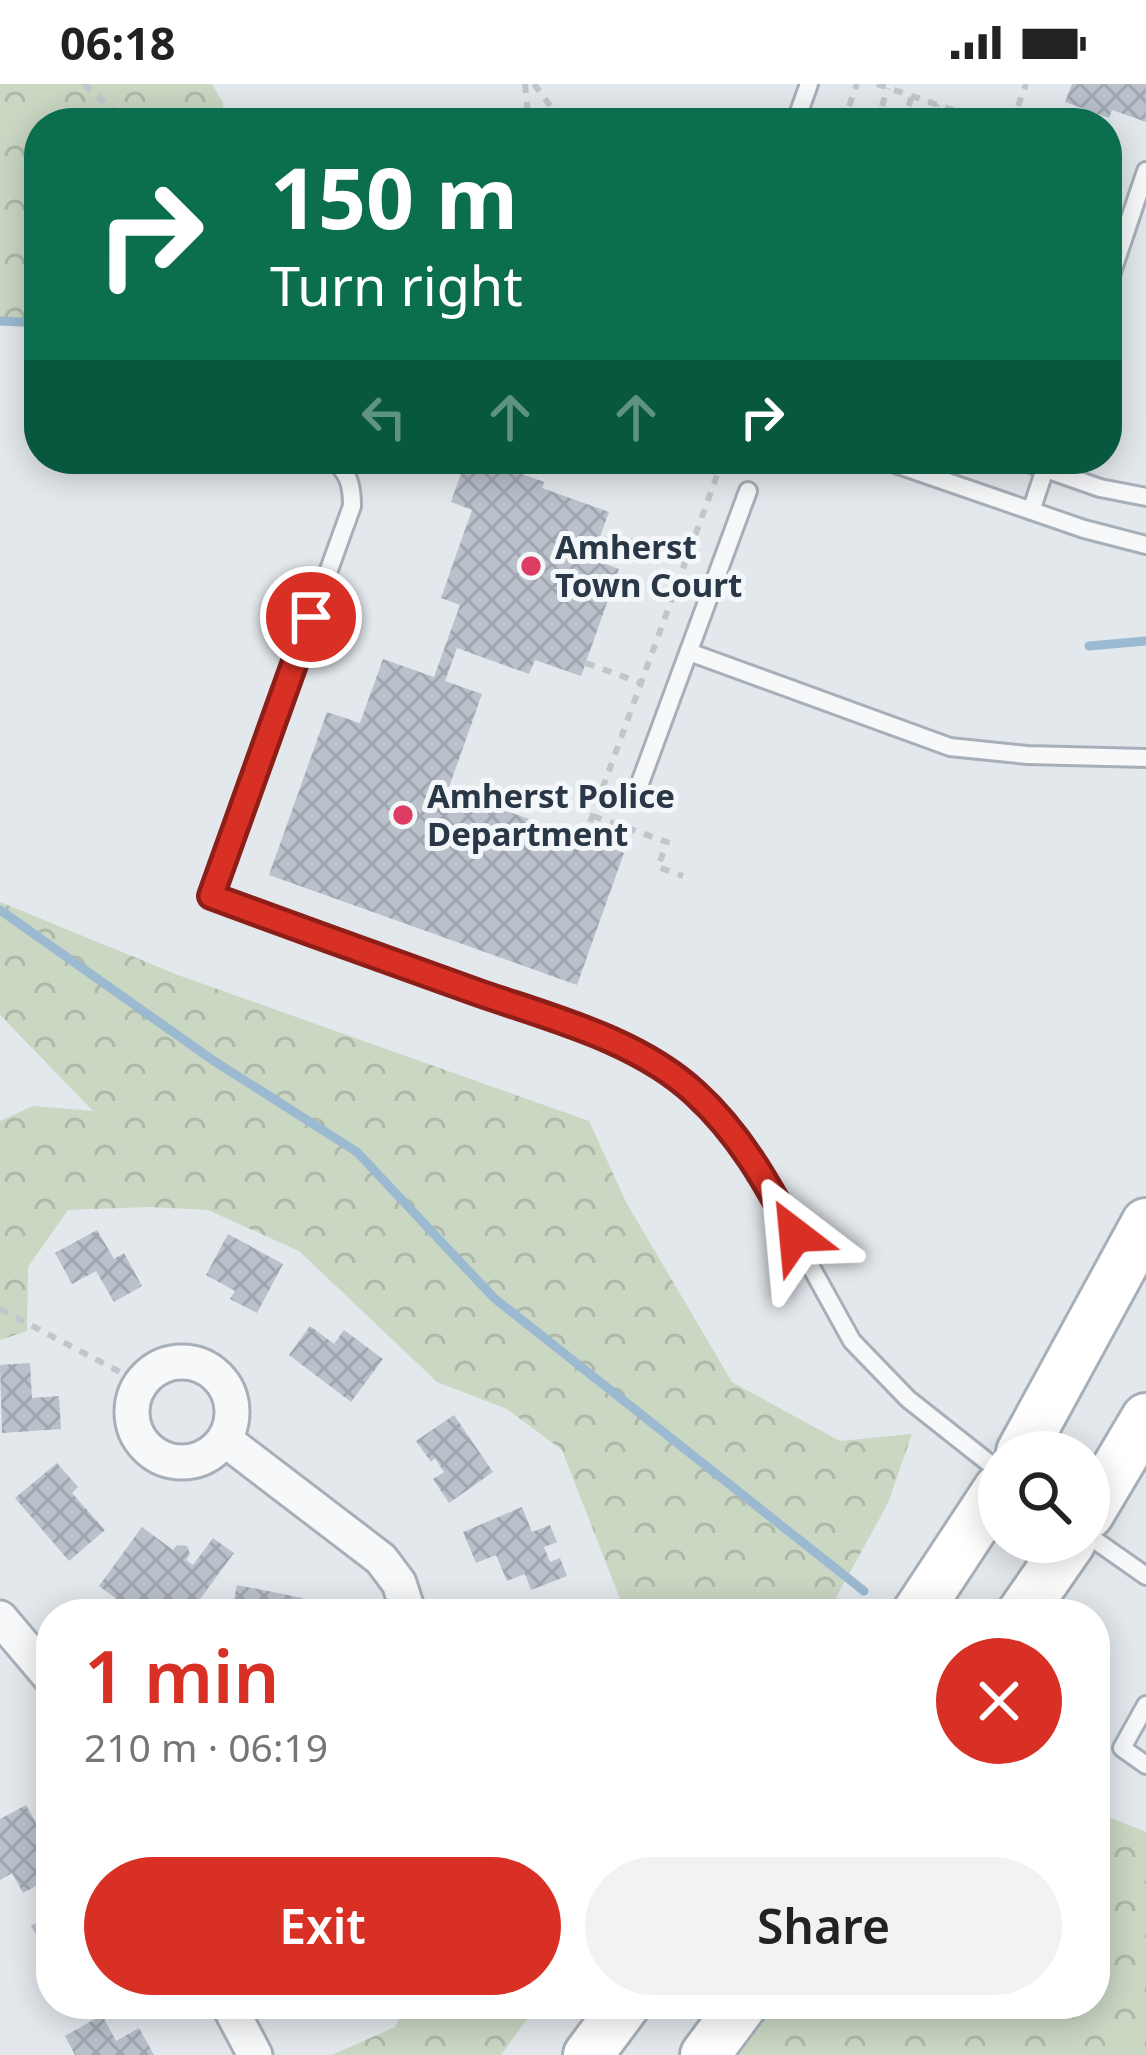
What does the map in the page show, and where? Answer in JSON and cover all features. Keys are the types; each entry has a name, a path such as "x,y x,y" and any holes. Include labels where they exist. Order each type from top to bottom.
{"main road":[{"path":"1032,1431 1146,1223"},
{"path":"1110,1479 1146,1418"},
{"path":"926,1599 978,1520"},
{"path":"1031,1599 1056,1563"},
{"path":"589,2055 615,2019"},
{"path":"705,2055 732,2019"}],"street":[{"path":"188,1362 210,1371 227,1390 232,1406 224,1439 200,1459 183,1462 153,1452 134,1427 131,1411 141,1383 155,1369 171,1363 188,1362"},
{"path":"224,1439 381,1559 399,1582 405,1599"},
{"path":"0,1618 36,1660"},
{"path":"236,2019 255,2055"}],"lane":[{"path":"1122,242 1146,171"},
{"path":"346,474 352,506 211,896 570,1025 646,1058 692,1089 744,1146 852,1341 908,1399 978,1454"},
{"path":"924,474 1146,545"},
{"path":"1031,511 1044,474"},
{"path":"1069,474 1100,488 1146,496"},
{"path":"634,802 748,490"},
{"path":"689,652 950,747 1027,755 1146,758"},
{"path":"1110,1551 1146,1576"},
{"path":"1146,1705 1122,1748 1146,1765"}],"path":[{"path":"84,84 110,108"},
{"path":"530,84 550,108"},
{"path":"877,84 946,108"},
{"path":"881,108 888,88"},
{"path":"908,108 912,96"},
{"path":"936,108 937,104"},
{"path":"584,839 717,474"},
{"path":"598,562 608,533 686,560"},
{"path":"586,663 641,682"},
{"path":"592,816 667,842 658,867 683,876"},
{"path":"0,1309 141,1383"}],"green space":[{"path":"0,84 212,84 223,108 24,108 24,322 0,321"},
{"path":"0,902 178,975 589,1121 626,1202 732,1382 840,1441 912,1434 888,1503 835,1599 620,1599 562,1450 507,1409 437,1382 299,1251 208,1210 68,1210 28,1267 27,1331 0,1340 0,1121 33,1106 93,1111 0,1015"},
{"path":"1110,1817 1146,1832 1146,2055 739,2055 766,2019 1110,2019"},
{"path":"399,2019 527,2019 501,2055 332,2055 395,2027"}],"building":[{"path":"1072,84 1146,84 1146,122 1122,114 1122,108 1082,108 1065,102"},
{"name":"Amherst Police Department","path":"461,474 522,474 544,482 542,488 609,512 592,559 619,569 581,676 535,660 529,674 457,648 445,681 482,694 448,790 624,853 577,985 269,875 327,712 360,723 383,659 434,677 460,605 441,598 472,510 451,502"},
{"path":"97,1230 114,1259 124,1253 142,1286 114,1302 96,1271 72,1284 55,1253"},
{"path":"228,1234 283,1264 257,1313 230,1299 235,1291 206,1275"},
{"path":"310,1326 334,1344 344,1330 383,1359 351,1402 289,1355"},
{"path":"30,1363 32,1398 59,1396 61,1429 2,1433 0,1365"},
{"path":"454,1415 493,1472 449,1503 433,1479 444,1472 416,1441"},
{"path":"57,1463 78,1487 72,1493 105,1530 69,1561 15,1498"},
{"path":"522,1507 532,1532 550,1525 557,1542 544,1547 550,1562 560,1558 567,1576 531,1590 525,1574 507,1581 496,1555 476,1563 463,1532"},
{"path":"142,1527 173,1550 177,1545 187,1546 186,1560 193,1565 213,1538 234,1553 200,1599 116,1599 99,1586"},
{"path":"237,1585 303,1598 303,1599 234,1599"},
{"path":"26,1805 36,1823 36,1886 23,1893 12,1873 0,1880 0,1819"},
{"path":"95,2019 104,2019 116,2041 139,2028 154,2055 75,2055 65,2036"}],"waterway":[{"path":"0,321 24,322"},
{"path":"1089,646 1146,641"},
{"path":"0,910 214,1061 357,1152 494,1298 864,1591"}],"place":[{"name":"Amherst Town Court","path":"531,566"},
{"name":"Amherst Police Department","path":"403,815"}],"route":[{"path":"311,617 211,896 570,1025 646,1058 692,1089 744,1146 795,1235"}]}
